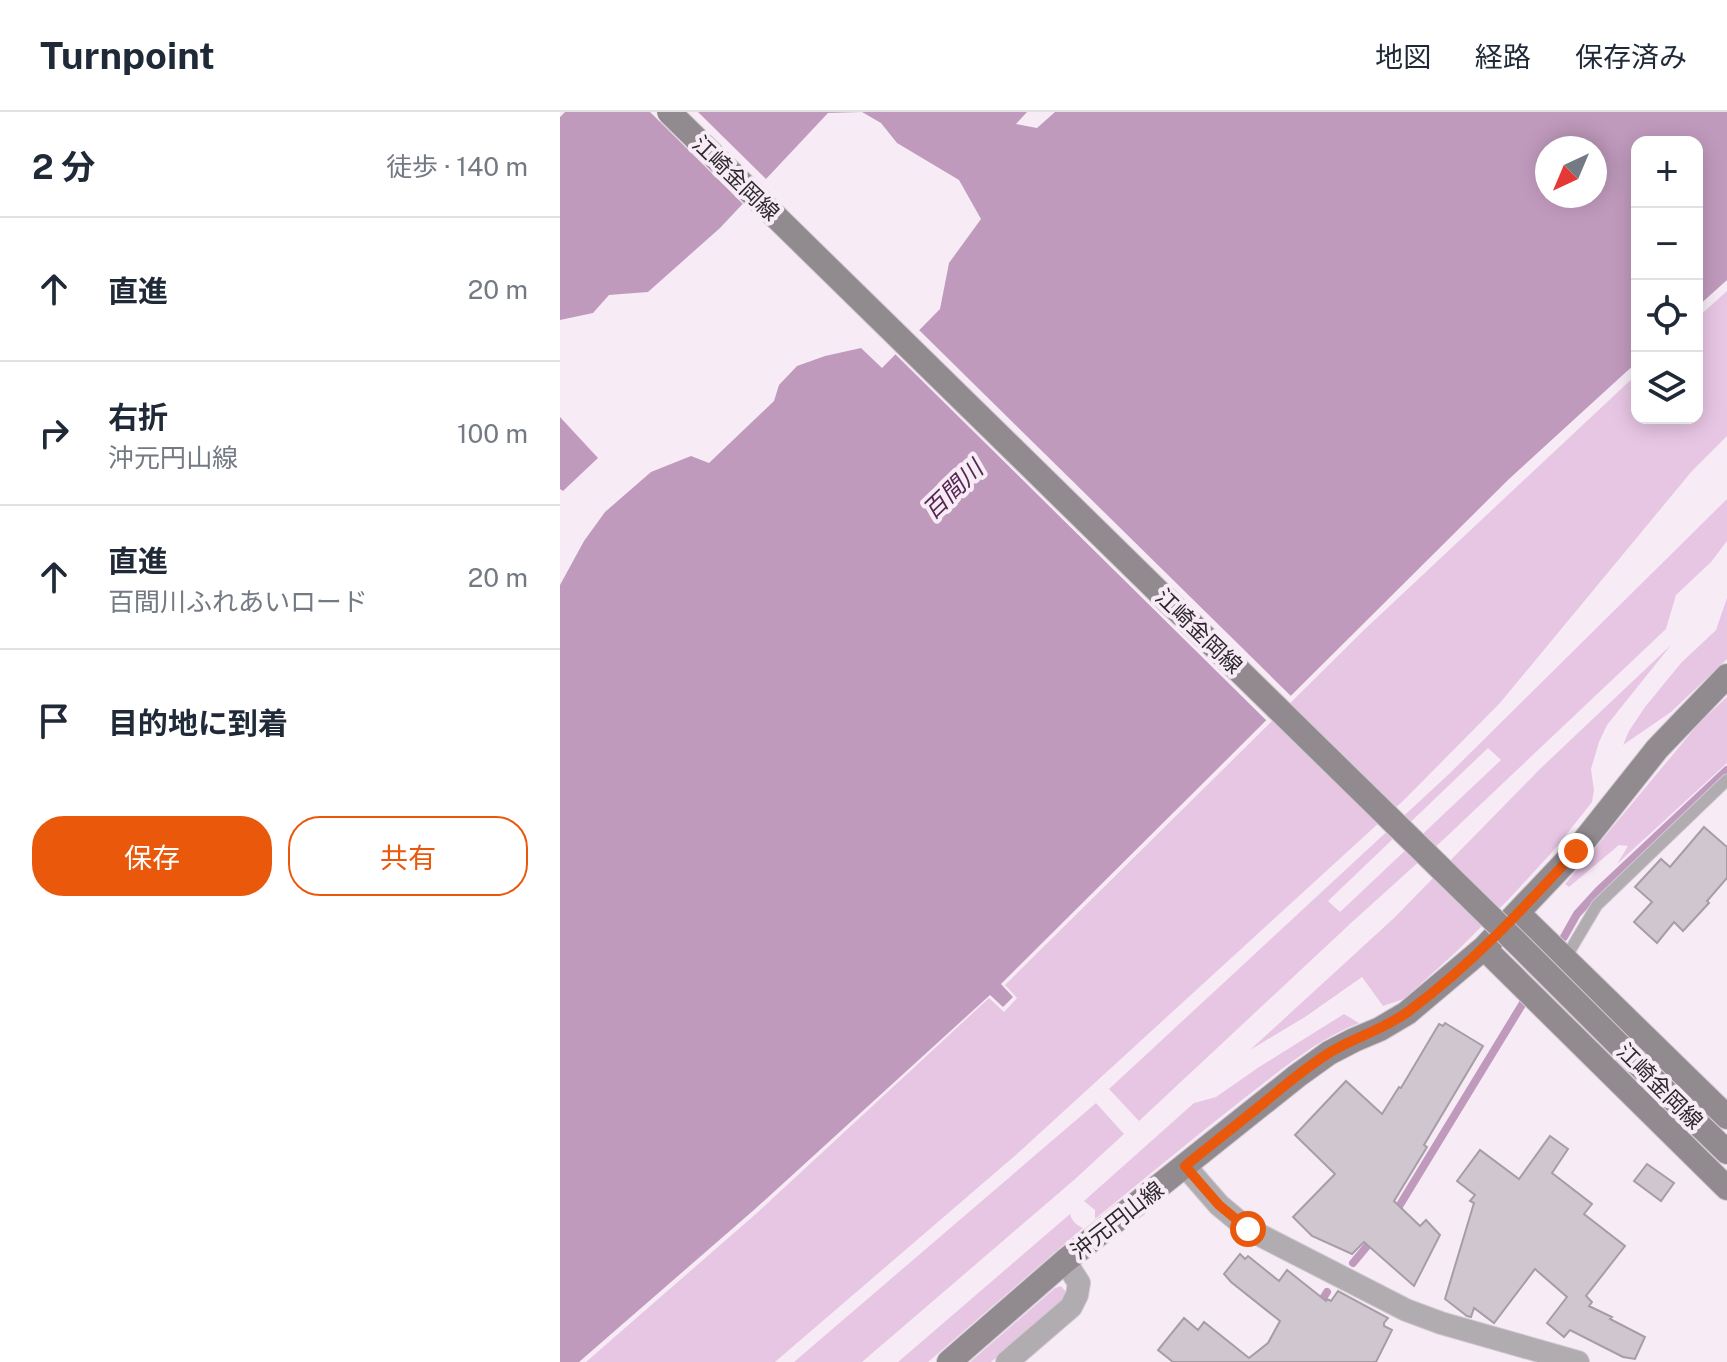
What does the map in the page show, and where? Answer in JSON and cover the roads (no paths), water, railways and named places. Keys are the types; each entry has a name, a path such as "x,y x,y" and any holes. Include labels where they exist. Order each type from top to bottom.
{"main road":[{"name":"江崎金岡線","path":"669,112 1727,1152"},
{"name":"沖元円山線","path":"949,1362 1065,1261 1297,1076 1329,1053 1407,1013 1484,948 1576,851 1657,749 1727,676"},
{"path":"1519,914 1727,1117"},
{"path":"1484,948 1727,1188"}],"street":[{"path":"1185,1166 1219,1205 1248,1229 1406,1310 1547,1358 1578,1362"},
{"path":"1007,1362 1071,1307 1079,1283 1065,1261"}],"lane":[{"path":"1565,959 1597,905 1727,780"}],"water":[{"path":"565,112 862,112 828,113 720,228 648,292 609,295 593,313 560,320 560,117"},
{"name":"百間川","path":"862,112 1027,112 1016,124 1037,128 1055,112 1727,112 1727,280 1703,302 1703,136 1631,136 1631,367 1509,479 1001,984 1013,997 1003,1007 990,995 755,1209 579,1362 560,1362 560,585 584,541 605,512 651,472 691,456 709,463 774,401 779,385 797,366 861,348 882,368 940,309 949,263 981,219 959,180 897,143 881,123"},
{"path":"560,417 598,458 563,491 560,489"}],"waterway":[{"path":"1564,937 1577,914 1598,891 1727,770"},
{"path":"1395,1213 1523,1003"},
{"path":"1353,1263 1373,1239"},
{"path":"1317,1308 1327,1292"}]}
